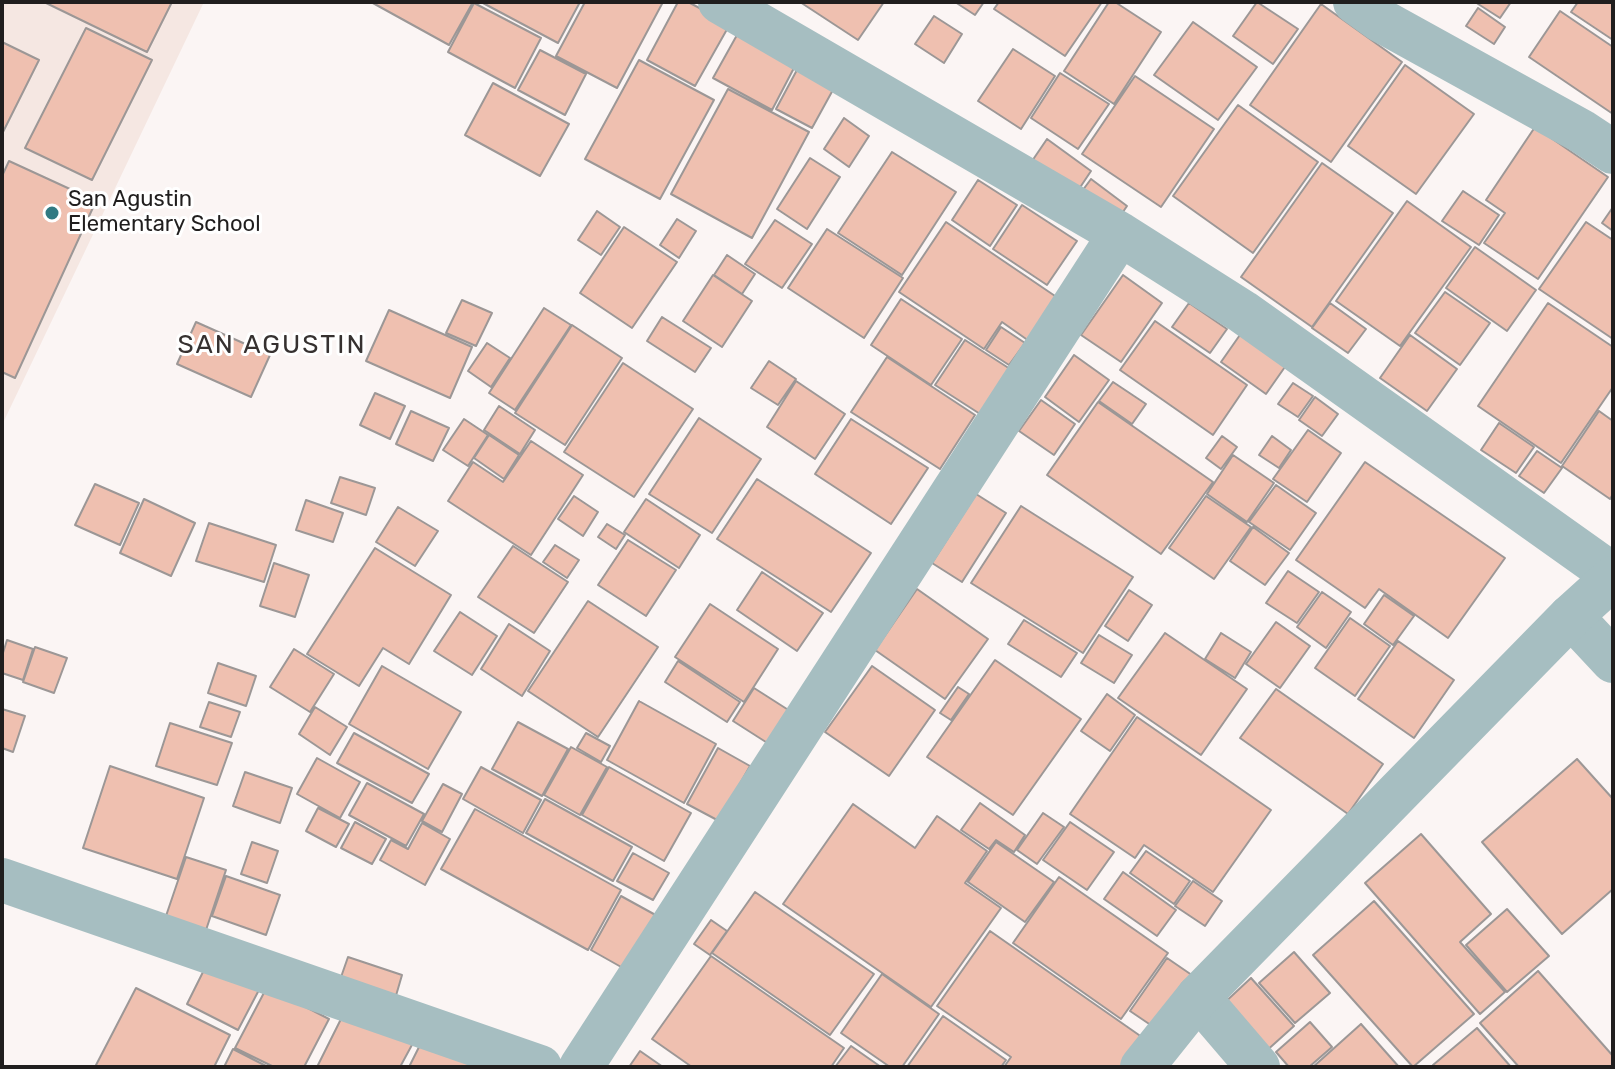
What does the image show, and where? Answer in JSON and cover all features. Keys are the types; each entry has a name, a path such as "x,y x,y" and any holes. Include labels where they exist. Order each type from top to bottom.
{"street":[{"path":"720,2 1120,234 1243,312 1613,576 1198,997 1142,1067"},
{"path":"1355,2 1380,20 1581,131 1613,152"},
{"path":"581,1067 1120,234"},
{"path":"1571,616 1613,661"},
{"path":"2,880 540,1067"},
{"path":"1198,997 1258,1067"}],"shaded area":[{"name":"San Agustin Elementary School","path":"2,2 204,2 2,425"}],"building":[{"path":"44,2 172,2 147,52"},
{"path":"371,2 473,2 449,45"},
{"path":"481,2 580,2 558,43"},
{"path":"585,2 663,2 617,88 556,56"},
{"path":"678,2 688,2 730,24 695,86 647,60"},
{"path":"800,2 884,2 858,40"},
{"path":"955,2 984,2 975,15"},
{"path":"999,2 1102,2 1065,56 994,9"},
{"path":"1109,2 1115,2 1161,32 1114,104 1064,71"},
{"path":"1257,2 1298,29 1273,64 1233,36"},
{"path":"1475,2 1511,2 1500,18"},
{"path":"1578,2 1613,2 1613,40 1571,12"},
{"path":"474,3 541,38 515,88 448,52"},
{"path":"1321,4 1402,62 1331,162 1250,105"},
{"path":"1478,8 1505,27 1494,44 1466,26"},
{"path":"1560,11 1613,47 1613,114 1529,57"},
{"path":"934,16 962,34 944,63 915,44"},
{"path":"1193,22 1257,67 1218,120 1154,75"},
{"path":"86,28 152,60 92,180 25,148"},
{"path":"737,35 795,66 772,110 713,78"},
{"path":"2,42 39,60 2,134"},
{"path":"1013,49 1055,76 1021,129 978,101"},
{"path":"540,50 586,74 565,115 518,90"},
{"path":"639,60 714,100 660,199 585,159"},
{"path":"1405,65 1474,114 1416,194 1348,146"},
{"path":"798,68 834,88 812,128 776,109"},
{"path":"1060,73 1109,104 1078,149 1031,118"},
{"path":"1135,76 1214,129 1161,207 1082,154"},
{"path":"493,83 569,124 540,176 465,135"},
{"path":"728,89 809,132 752,238 671,194"},
{"path":"1238,105 1318,162 1253,253 1173,196"},
{"path":"844,118 869,136 849,167 824,149"},
{"path":"1535,127 1608,177 1538,279 1484,243 1505,213 1486,200"},
{"path":"1047,139 1091,171 1075,195 1030,164"},
{"path":"892,152 956,192 902,275 838,233"},
{"path":"810,158 840,177 807,229 777,209"},
{"path":"9,161 96,201 15,378 2,372 2,176"},
{"path":"1322,163 1393,213 1312,327 1241,277"},
{"path":"1091,179 1127,206 1112,228 1074,202"},
{"path":"978,180 1017,205 990,246 952,220"},
{"path":"1463,191 1499,215 1479,245 1442,221"},
{"path":"1407,201 1471,247 1400,346 1336,301"},
{"path":"1022,205 1077,241 1047,285 993,249"},
{"path":"1613,207 1613,231 1602,223"},
{"path":"597,211 620,227 601,255 578,240"},
{"path":"677,219 696,231 679,258 660,245"},
{"path":"775,220 812,244 782,288 745,264"},
{"path":"946,222 1058,298 1029,341 1002,322 984,349 899,292"},
{"path":"1586,222 1613,240 1613,339 1539,289"},
{"path":"624,227 677,262 632,328 580,293"},
{"path":"827,229 903,278 864,338 788,288"},
{"path":"1475,247 1536,290 1507,331 1446,288"},
{"path":"727,255 755,274 742,294 714,275"},
{"path":"713,275 752,301 722,347 683,321"},
{"path":"1123,275 1162,303 1121,362 1081,335"},
{"path":"1445,292 1490,323 1460,365 1415,333"},
{"path":"901,299 962,339 931,385 871,345"},
{"path":"462,300 492,313 476,346 446,333"},
{"path":"1189,303 1227,329 1210,353 1172,327"},
{"path":"1330,303 1366,329 1348,353 1312,328"},
{"path":"1548,303 1613,347 1613,387 1561,463 1478,406"},
{"path":"544,308 571,325 515,410 489,393"},
{"path":"389,310 472,347 450,398 366,361"},
{"path":"662,317 711,348 695,372 647,341"},
{"path":"1155,321 1247,385 1213,435 1120,370"},
{"path":"196,322 270,355 251,397 177,364"},
{"path":"572,325 622,358 565,445 515,413"},
{"path":"1001,327 1025,343 1009,365 986,350"},
{"path":"1242,332 1287,364 1266,394 1221,362"},
{"path":"1410,335 1457,369 1427,411 1380,378"},
{"path":"965,340 1021,376 991,421 935,385"},
{"path":"487,343 510,358 491,387 468,371"},
{"path":"1074,355 1109,380 1079,422 1045,397"},
{"path":"887,357 975,415 940,469 851,412"},
{"path":"769,361 796,379 778,405 751,388"},
{"path":"623,363 693,409 634,497 564,452"},
{"path":"796,381 845,414 815,459 767,427"},
{"path":"1113,382 1146,404 1132,424 1099,401"},
{"path":"1293,383 1313,396 1298,417 1278,404"},
{"path":"375,393 405,406 390,439 360,425"},
{"path":"1315,397 1338,414 1322,436 1299,420"},
{"path":"1041,400 1075,424 1054,455 1019,431"},
{"path":"1098,402 1213,482 1161,554 1047,475"},
{"path":"499,406 535,430 520,454 484,430"},
{"path":"411,411 449,428 433,461 396,444"},
{"path":"1599,411 1613,421 1613,494 1610,499 1562,466"},
{"path":"699,418 761,459 712,533 649,494"},
{"path":"464,419 488,435 468,466 443,450"},
{"path":"851,419 928,468 891,524 815,474"},
{"path":"1499,423 1534,447 1516,473 1481,450"},
{"path":"1308,430 1341,453 1307,502 1273,479"},
{"path":"489,435 519,455 504,479 474,458"},
{"path":"1222,436 1237,447 1221,469 1206,458"},
{"path":"1272,436 1291,450 1279,468 1259,455"},
{"path":"531,441 583,475 531,555 448,501 473,462 503,482"},
{"path":"1537,451 1562,468 1544,493 1519,476"},
{"path":"1233,455 1274,483 1247,522 1207,494"},
{"path":"1365,462 1505,558 1448,638 1379,589 1365,608 1296,560"},
{"path":"340,477 375,488 366,515 331,503"},
{"path":"757,479 871,553 831,612 717,539"},
{"path":"95,484 139,503 120,545 75,525"},
{"path":"1276,485 1316,513 1290,550 1249,522"},
{"path":"976,494 1006,513 962,582 932,563"},
{"path":"574,496 598,512 583,536 558,519"},
{"path":"1206,496 1251,527 1214,579 1169,548"},
{"path":"144,499 195,523 171,576 120,553"},
{"path":"646,499 700,535 679,568 624,532"},
{"path":"306,500 343,513 333,542 296,530"},
{"path":"1021,506 1133,577 1083,653 971,583"},
{"path":"398,507 438,531 415,566 376,542"},
{"path":"209,523 276,545 264,582 196,561"},
{"path":"607,524 625,535 616,549 598,537"},
{"path":"1253,527 1289,553 1265,585 1230,561"},
{"path":"628,540 676,570 646,616 598,585"},
{"path":"555,545 579,560 567,578 543,562"},
{"path":"513,546 568,582 534,633 478,597"},
{"path":"375,548 451,595 409,664 383,648 359,686 307,654"},
{"path":"274,563 309,575 295,617 260,606"},
{"path":"1288,571 1319,592 1297,623 1266,603"},
{"path":"762,572 823,613 797,651 737,610"},
{"path":"917,589 988,639 945,699 875,650"},
{"path":"1129,590 1152,605 1128,641 1105,626"},
{"path":"1322,592 1351,612 1326,648 1297,627"},
{"path":"1384,595 1414,616 1393,645 1364,624"},
{"path":"588,601 658,647 598,737 528,691"},
{"path":"710,604 778,649 744,702 675,657"},
{"path":"460,612 497,636 472,675 434,651"},
{"path":"1350,618 1390,646 1355,696 1315,668"},
{"path":"1024,620 1077,653 1061,677 1008,644"},
{"path":"1276,622 1310,646 1280,688 1246,664"},
{"path":"509,624 550,651 522,696 481,669"},
{"path":"1165,633 1247,689 1201,755 1118,698"},
{"path":"1221,633 1251,652 1235,678 1205,659"},
{"path":"1099,635 1132,655 1114,683 1081,663"},
{"path":"7,640 33,649 23,680 2,673 2,656"},
{"path":"1398,641 1454,680 1414,738 1358,699"},
{"path":"35,647 67,658 54,693 23,682"},
{"path":"294,649 334,674 310,712 270,687"},
{"path":"995,660 1081,719 1013,815 927,757"},
{"path":"678,661 740,702 727,722 665,682"},
{"path":"218,663 256,676 246,706 208,693"},
{"path":"382,666 461,712 428,769 349,724"},
{"path":"872,666 935,710 889,776 825,732"},
{"path":"958,687 969,694 951,720 940,713"},
{"path":"754,688 790,711 769,744 733,721"},
{"path":"1276,689 1383,764 1348,814 1240,738"},
{"path":"1107,694 1135,715 1110,751 1081,731"},
{"path":"639,701 716,744 684,803 607,760"},
{"path":"209,702 240,712 231,737 200,727"},
{"path":"315,707 347,727 330,755 299,734"},
{"path":"2,709 25,716 13,752 2,748"},
{"path":"1137,717 1271,810 1213,892 1144,845 1135,858 1070,814"},
{"path":"518,722 568,749 542,796 492,769"},
{"path":"170,723 232,743 217,785 156,766"},
{"path":"354,733 429,774 412,803 337,763"},
{"path":"586,733 610,746 601,762 577,748"},
{"path":"571,747 607,767 580,815 544,795"},
{"path":"718,748 750,766 719,821 687,804"},
{"path":"317,758 360,782 340,818 297,794"},
{"path":"1577,759 1613,799 1613,889 1562,934 1482,842"},
{"path":"110,766 204,798 177,879 83,848"},
{"path":"481,767 541,800 523,833 463,799"},
{"path":"609,767 691,813 664,861 582,815"},
{"path":"245,772 292,788 280,823 233,806"},
{"path":"367,783 424,814 406,846 349,815"},
{"path":"443,784 462,794 442,832 422,821"},
{"path":"545,799 632,847 613,881 526,833"},
{"path":"980,803 1025,835 1014,852 996,840 989,849 961,830"},
{"path":"853,804 915,848 937,816 987,851 965,883 1001,908 931,1007 783,904"},
{"path":"318,808 349,824 336,847 306,831"},
{"path":"475,809 621,890 588,950 441,869"},
{"path":"1043,813 1064,827 1037,864 1017,850"},
{"path":"355,822 386,839 372,864 341,848"},
{"path":"1070,822 1114,852 1087,890 1043,860"},
{"path":"422,823 450,839 425,885 380,860 391,840 408,849"},
{"path":"1421,834 1491,914 1460,942 1505,992 1480,1014 1365,883"},
{"path":"252,842 278,851 267,883 241,874"},
{"path":"996,842 1054,882 1025,922 968,882"},
{"path":"1146,851 1190,881 1174,904 1130,873"},
{"path":"633,853 669,873 653,900 617,881"},
{"path":"186,857 226,870 206,930 166,916"},
{"path":"1123,872 1176,910 1157,936 1104,899"},
{"path":"226,876 280,895 266,935 212,916"},
{"path":"1059,877 1168,953 1121,1019 1013,943"},
{"path":"1193,881 1222,901 1205,926 1175,906"},
{"path":"755,892 874,974 830,1035 712,953"},
{"path":"621,896 661,918 630,972 591,950"},
{"path":"1374,901 1474,1014 1413,1067 1313,955"},
{"path":"1507,909 1549,956 1507,992 1466,945"},
{"path":"711,920 727,931 710,955 694,944"},
{"path":"990,931 1149,1042 1131,1067 1004,1067 1011,1057 937,1006"},
{"path":"1294,952 1330,993 1295,1023 1259,983"},
{"path":"711,956 844,1048 831,1067 692,1067 652,1039"},
{"path":"348,957 402,975 395,999 340,980"},
{"path":"1167,958 1202,982 1164,1034 1130,1011"},
{"path":"208,962 260,988 238,1030 187,1004"},
{"path":"1538,971 1613,1056 1613,1067 1519,1067 1480,1023"},
{"path":"882,974 939,1014 902,1067 890,1067 841,1033"},
{"path":"1251,978 1294,1026 1264,1053 1222,1005"},
{"path":"267,987 329,1019 304,1067 274,1067 235,1048"},
{"path":"136,988 230,1035 214,1067 95,1067"},
{"path":"346,1009 413,1043 400,1067 317,1067"},
{"path":"943,1016 1006,1060 1001,1067 907,1067"},
{"path":"1310,1022 1332,1047 1309,1067 1289,1067 1276,1052"},
{"path":"1361,1024 1399,1067 1313,1067"},
{"path":"1477,1028 1511,1067 1433,1065"},
{"path":"425,1035 488,1067 409,1067"},
{"path":"851,1046 881,1067 835,1067"},
{"path":"233,1049 268,1067 224,1067"},
{"path":"640,1051 663,1067 629,1067"}],"place":[{"name":"San Agustin Elementary School","path":"52,213"}],"district":[{"name":"SAN AGUSTIN","path":"272,345"}]}
